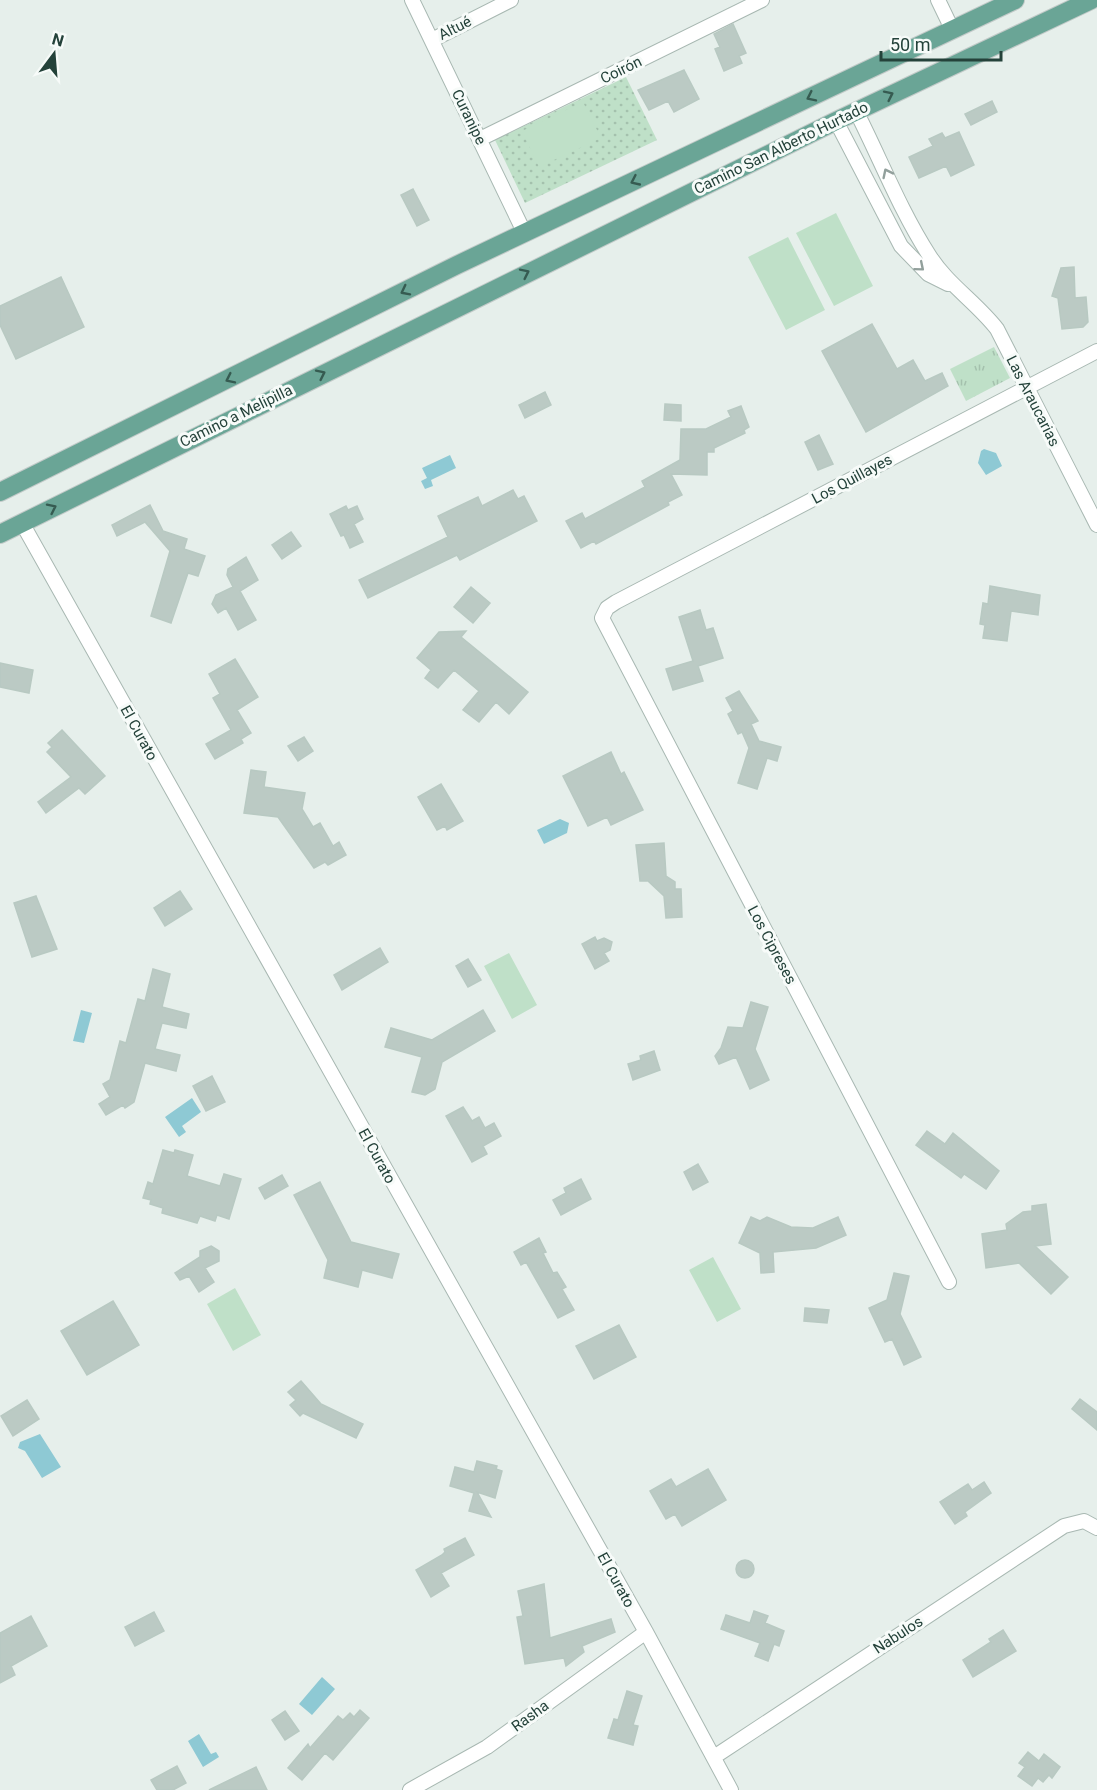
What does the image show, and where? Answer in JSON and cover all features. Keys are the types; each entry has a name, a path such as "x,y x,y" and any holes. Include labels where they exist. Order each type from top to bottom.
{"main road":[{"path":"0,492 457,265 1016,0"},
{"name":"Camino San Alberto Hurtado","path":"473,299 856,111 1091,0"},
{"name":"Camino a Melipilla","path":"0,534 473,299"}],"street":[{"name":"Curanipe","path":"412,0 525,234"},
{"name":"Altué","path":"432,40 511,0"},
{"name":"Coirón","path":"480,139 762,0"},
{"path":"938,0 952,29"},
{"name":"Las Araucarias","path":"856,111 928,255 956,288 979,307 998,329 1097,525"},
{"name":"Las Araucarias","path":"836,121 901,246 928,273 956,288"},
{"name":"Los Quillayes","path":"607,608 1097,351"},
{"name":"El Curato","path":"22,523 646,1632 731,1790"},
{"name":"Los Cipreses","path":"607,608 603,613 603,623 949,1282"},
{"name":"Nabulos","path":"714,1757 1064,1526 1076,1520 1084,1521 1097,1528"},
{"name":"Rasha","path":"410,1790 480,1752 646,1632"}],"green space":[{"path":"626,77 657,140 525,203 495,140"},
{"path":"583,102 601,138 539,167 522,131"},
{"path":"836,213 873,286 834,306 796,233"},
{"path":"788,237 825,310 786,330 748,257"},
{"path":"994,347 1010,378 966,401 950,369"},
{"path":"509,953 537,1005 512,1019 484,966"},
{"path":"713,1257 741,1309 717,1322 689,1270"},
{"path":"235,1288 261,1335 233,1351 207,1304"}],"water":[{"path":"984,449 996,453 1002,466 986,475 978,463 981,451"},
{"path":"450,455 456,468 431,480 433,486 425,489 421,481 427,478 422,468"},
{"path":"560,819 569,823 567,833 544,844 537,830"},
{"path":"81,1010 92,1013 84,1043 73,1041"},
{"path":"192,1098 201,1112 182,1126 186,1132 179,1137 165,1117"},
{"path":"40,1434 61,1467 42,1478 25,1451 18,1448 20,1442"},
{"path":"322,1677 335,1689 312,1715 299,1704"},
{"path":"199,1734 211,1754 216,1752 219,1757 203,1767 188,1741"}],"building":[{"path":"733,24 746,53 739,56 742,63 724,71 715,49 720,47 714,34"},
{"path":"684,70 699,99 674,112 668,101 649,110 638,90"},
{"path":"992,101 997,112 971,125 965,114"},
{"path":"959,132 974,165 951,176 946,166 919,178 909,157 933,146 929,139 942,133 945,138"},
{"path":"413,189 429,220 417,226 401,195"},
{"path":"1074,267 1075,298 1086,297 1088,322 1083,327 1062,329 1058,298 1052,296 1061,268"},
{"path":"61,277 84,327 16,359 0,325 0,306"},
{"path":"872,324 897,369 913,360 925,381 942,373 948,386 866,432 822,351"},
{"path":"545,392 551,405 525,418 519,405"},
{"path":"665,404 681,405 681,421 664,420"},
{"path":"741,406 749,427 744,430 745,433 714,448 714,452 707,452 707,475 671,474 682,495 668,502 669,505 596,544 594,541 581,548 566,521 582,513 585,519 645,487 642,481 680,460 681,429 706,429 731,417 728,411"},
{"path":"819,435 833,464 818,470 805,442"},
{"path":"513,490 518,499 524,496 537,521 460,560 457,555 368,598 359,580 448,537 438,516 478,497 482,506"},
{"path":"150,505 163,531 187,539 184,549 205,556 198,576 188,573 171,623 151,616 170,551 145,522 117,536 112,525"},
{"path":"346,506 348,510 357,506 363,519 354,524 363,542 350,548 330,514"},
{"path":"291,532 301,546 282,559 272,545"},
{"path":"246,557 258,580 240,591 256,620 238,630 226,608 218,613 212,604 216,595 233,587 227,575 228,569"},
{"path":"990,586 1040,595 1038,615 1011,611 1007,641 983,638 985,625 980,624 983,603 988,604"},
{"path":"471,587 490,603 473,623 454,607"},
{"path":"700,610 706,630 713,628 723,658 698,666 703,681 673,690 666,669 693,661 679,617"},
{"path":"466,631 461,637 528,692 509,714 496,702 479,722 463,710 479,691 454,670 438,688 425,678 431,670 417,658 439,632"},
{"path":"235,659 258,697 237,710 251,733 241,739 243,743 215,759 206,744 231,730 213,698 220,694 209,674"},
{"path":"0,663 33,670 29,693 0,687"},
{"path":"739,691 758,721 751,724 759,741 781,747 777,761 767,758 757,789 738,783 749,748 742,732 738,734 728,714 733,711 726,698"},
{"path":"62,730 105,776 85,794 79,788 46,813 38,802 71,777 47,752 52,747 48,743"},
{"path":"304,737 313,751 298,761 288,746"},
{"path":"611,752 621,774 624,772 643,810 611,825 607,817 588,826 563,776"},
{"path":"251,770 266,772 264,787 305,793 302,809 313,827 320,823 333,846 339,842 346,855 328,865 325,862 314,868 278,817 244,813"},
{"path":"441,784 463,821 447,830 445,826 437,830 418,797"},
{"path":"664,843 666,876 675,882 675,889 681,889 682,917 666,918 664,896 648,881 640,881 636,845"},
{"path":"180,891 192,909 165,926 154,908"},
{"path":"36,896 57,949 32,957 14,903"},
{"path":"595,937 597,941 604,938 612,942 610,950 604,953 609,961 595,969 582,944"},
{"path":"380,948 388,962 342,990 334,975"},
{"path":"468,959 481,980 468,987 456,966"},
{"path":"153,969 170,974 162,1007 189,1014 186,1028 162,1023 155,1049 180,1055 176,1071 145,1063 134,1102 125,1108 123,1105 106,1115 99,1104 110,1097 103,1084 110,1080 120,1041 126,1043 138,999 145,1001"},
{"path":"751,1002 768,1007 755,1049 769,1080 750,1089 736,1057 719,1064 715,1056 721,1048 728,1027 743,1028"},
{"path":"483,1010 495,1031 442,1062 435,1089 425,1095 412,1092 422,1057 385,1047 391,1028 432,1040"},
{"path":"654,1051 660,1070 633,1080 628,1064 641,1060 640,1056"},
{"path":"212,1076 225,1102 206,1111 193,1086"},
{"path":"463,1107 472,1121 479,1117 485,1128 494,1123 501,1136 483,1146 487,1154 472,1162 446,1116"},
{"path":"927,1131 945,1144 953,1133 999,1171 986,1189 964,1174 961,1178 916,1145"},
{"path":"163,1150 174,1153 175,1150 193,1155 187,1176 220,1186 224,1174 241,1179 229,1219 217,1215 215,1221 200,1216 197,1223 162,1213 163,1208 150,1204 151,1200 143,1198 148,1182 153,1184"},
{"path":"698,1164 708,1182 693,1190 684,1172"},
{"path":"282,1175 288,1186 265,1199 259,1188"},
{"path":"581,1179 591,1199 561,1215 553,1200 566,1193 564,1188"},
{"path":"320,1182 351,1242 399,1254 392,1278 362,1270 358,1287 324,1278 328,1260 294,1195"},
{"path":"1046,1204 1051,1244 1035,1246 1068,1277 1051,1294 1019,1263 986,1268 982,1234 1007,1230 1006,1224 1023,1212 1032,1211 1032,1206"},
{"path":"751,1217 760,1221 767,1217 791,1227 813,1228 838,1217 846,1235 816,1248 773,1252 774,1272 761,1273 760,1253 739,1243"},
{"path":"539,1238 546,1252 543,1253 553,1273 557,1272 566,1287 562,1289 574,1310 558,1318 526,1262 521,1265 514,1252"},
{"path":"211,1246 219,1251 219,1261 205,1268 214,1282 199,1292 189,1276 180,1280 175,1273 200,1257 200,1251"},
{"path":"894,1273 909,1276 900,1314 921,1357 904,1365 892,1339 885,1342 869,1308 887,1300"},
{"path":"113,1301 139,1345 87,1375 61,1331"},
{"path":"805,1308 829,1310 827,1323 804,1321"},
{"path":"619,1325 636,1357 594,1379 576,1346"},
{"path":"301,1381 321,1404 363,1424 356,1438 303,1413 300,1416 290,1405 296,1400 288,1392"},
{"path":"1080,1399 1097,1412 1097,1430 1072,1409"},
{"path":"27,1400 39,1419 13,1436 1,1416"},
{"path":"477,1461 497,1466 496,1469 502,1471 495,1498 477,1492 491,1517 469,1511 474,1493 450,1486 455,1467 474,1472"},
{"path":"708,1469 726,1500 682,1526 675,1514 666,1519 650,1491 671,1479 676,1487"},
{"path":"984,1482 991,1493 965,1512 967,1516 955,1524 940,1502 968,1484 972,1490"},
{"path":"465,1538 474,1555 441,1573 449,1586 431,1597 416,1570 442,1555 445,1552 444,1549"},
{"path":"745,1560 751,1563 754,1569 751,1575 745,1578 739,1575 736,1569 739,1563"},
{"path":"544,1584 550,1638 611,1619 615,1632 582,1646 584,1652 566,1666 564,1658 525,1664 517,1617 523,1616 518,1591"},
{"path":"754,1611 768,1616 765,1623 784,1631 779,1646 774,1644 768,1661 755,1656 760,1643 721,1629 726,1615 750,1623"},
{"path":"154,1612 164,1631 135,1646 125,1627"},
{"path":"31,1616 47,1646 11,1666 15,1675 0,1683 0,1633"},
{"path":"1003,1630 1016,1651 973,1677 963,1660 991,1642 989,1639"},
{"path":"627,1691 642,1696 633,1725 638,1726 633,1745 608,1738 614,1719 618,1720"},
{"path":"360,1710 369,1718 333,1760 325,1753 302,1780 288,1768 308,1744 310,1748 338,1716 343,1720 350,1713 354,1717"},
{"path":"285,1711 299,1731 285,1740 272,1720"},
{"path":"1028,1752 1039,1761 1044,1754 1060,1767 1052,1778 1049,1775 1043,1782 1038,1778 1032,1786 1018,1776 1025,1767 1019,1763"},
{"path":"177,1766 186,1783 173,1790 157,1790 151,1780"},
{"path":"256,1767 267,1790 209,1790"}]}
